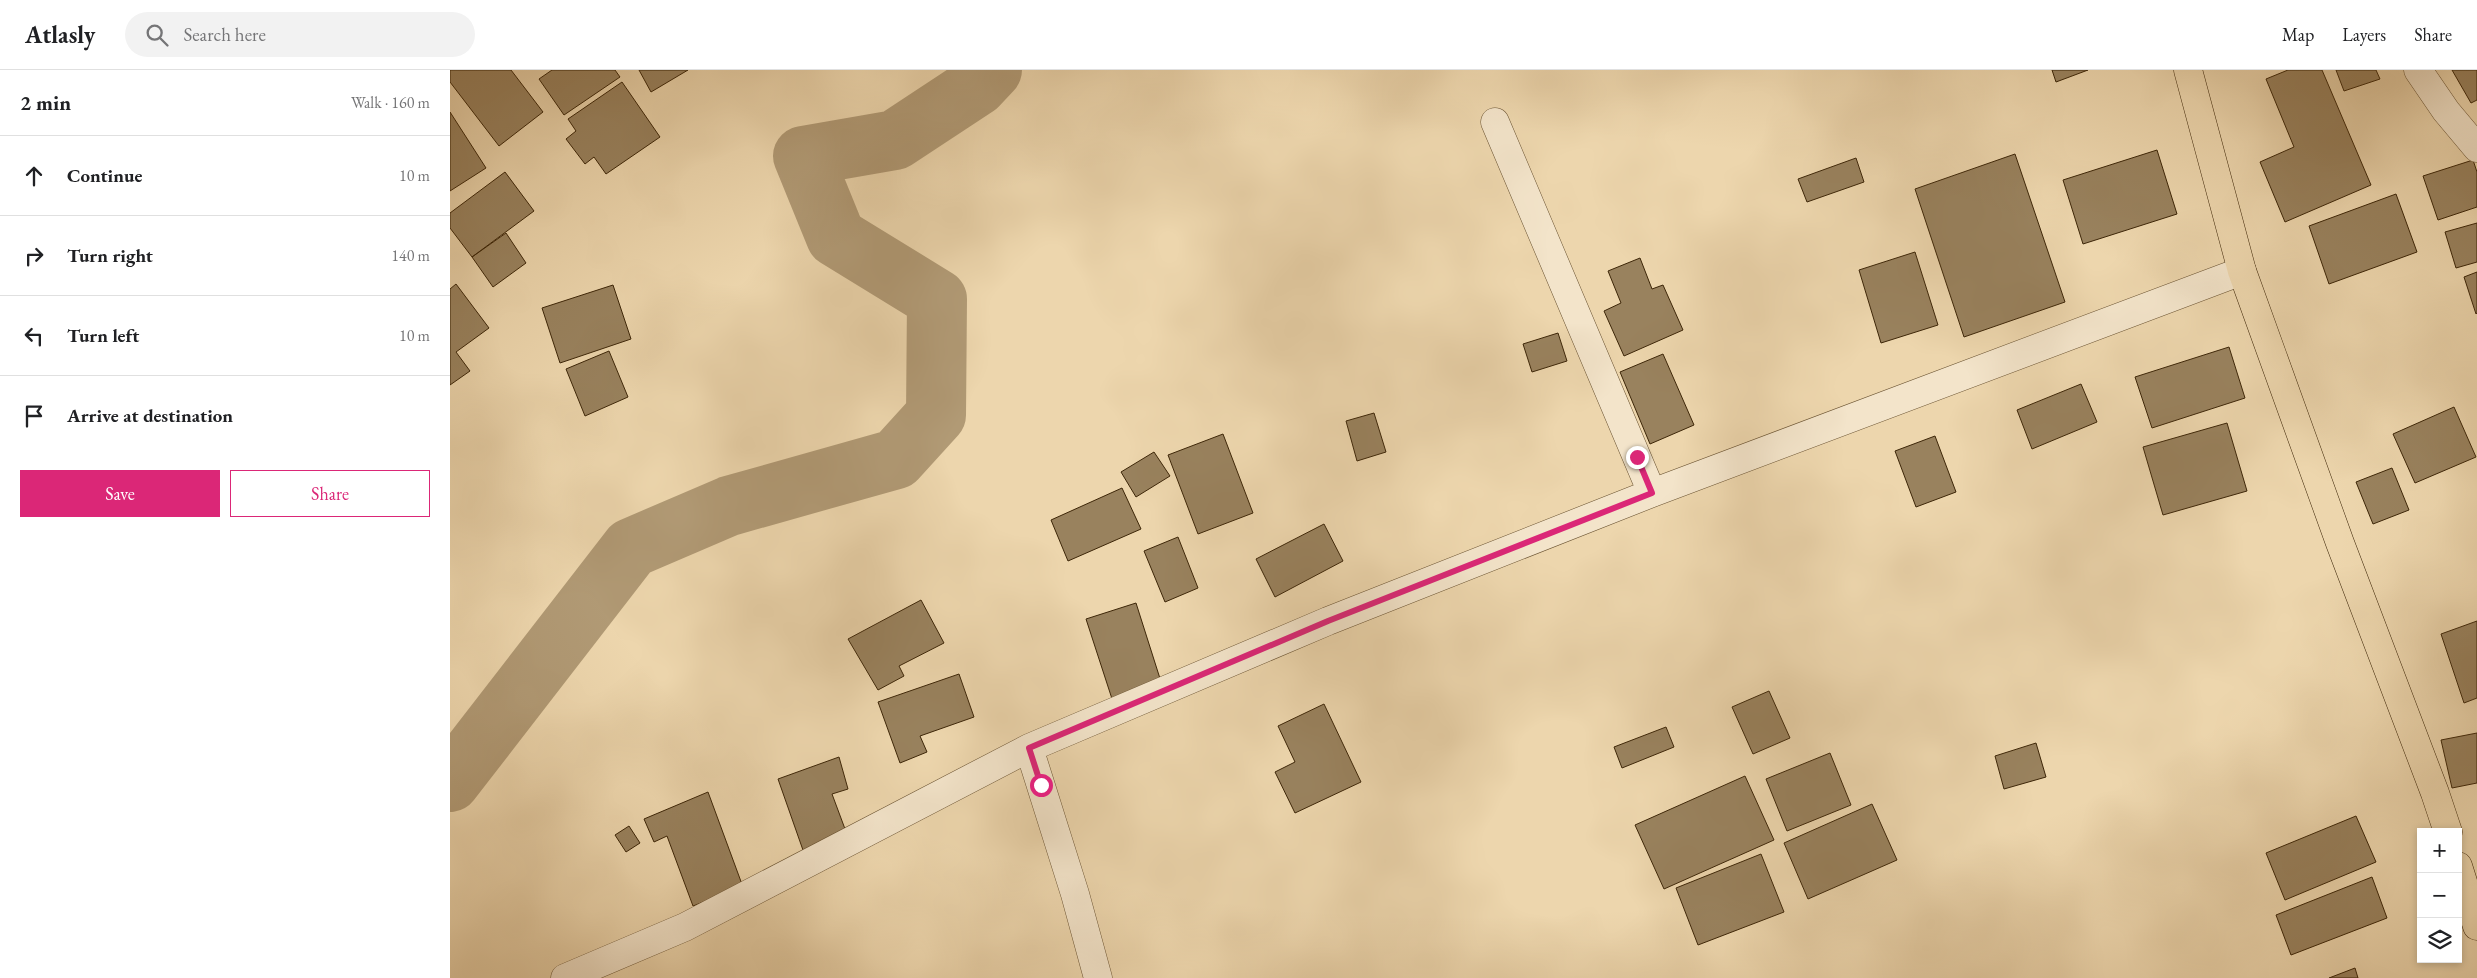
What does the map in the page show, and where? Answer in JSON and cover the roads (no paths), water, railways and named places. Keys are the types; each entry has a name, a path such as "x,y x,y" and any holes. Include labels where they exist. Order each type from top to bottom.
{"highway":[{"path":"2191,71 2242,270 2340,542 2447,828"},
{"path":"2460,873 2477,926"}],"street":[{"path":"2418,70 2446,111 2477,148"},
{"path":"1495,122 1652,493"},
{"path":"565,978 685,927 1029,748 1328,621 1652,493 2242,270"},
{"path":"1029,748 1075,894 1098,978"}],"waterway":[{"path":"450,782 631,548 729,506 896,459 936,415 937,299 836,237 803,156 895,140 977,86 992,70"}]}
